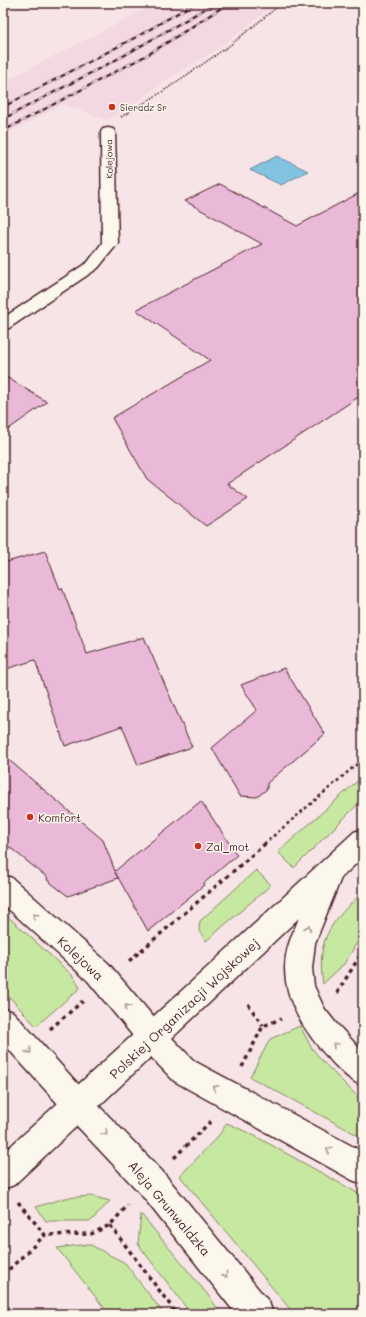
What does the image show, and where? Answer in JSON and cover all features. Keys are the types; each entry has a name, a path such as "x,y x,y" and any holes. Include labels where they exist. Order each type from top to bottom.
{"street":[{"name":"Kolejowa","path":"3,326 93,266 110,243 108,132"},
{"name":"Polskiej Organizacji Wojskowej","path":"3,1174 363,840"},
{"path":"331,870 300,948 298,976 301,992 319,1025 331,1041 363,1072"},
{"name":"Kolejowa","path":"3,887 98,972 152,1037"},
{"path":"3,1022 78,1105"},
{"path":"152,1037 184,1071 363,1169"},
{"name":"Aleja Grunwaldzka","path":"78,1105 151,1182 257,1314"}],"path":[{"name":"Kolejowa","path":"108,132 113,124 122,116 162,92 230,46 282,3"},
{"path":"124,966 363,758"},
{"path":"333,998 363,951"},
{"path":"44,1034 87,998"},
{"path":"239,1071 263,1026 248,1004"},
{"path":"171,1161 214,1118"},
{"path":"3,1275 45,1235 91,1234 110,1225 128,1205"},
{"path":"25,1211 45,1235"},
{"path":"110,1225 177,1314"}],"shaded area":[{"path":"158,3 277,3 220,47 154,88 136,102 107,120 63,104 3,136 3,82"}],"green space":[{"path":"363,776 363,799 294,868 278,852"},
{"path":"256,870 271,885 206,941 199,931 200,921"},
{"path":"363,892 363,933 344,964 323,984 321,968 322,954 328,932 334,922"},
{"path":"3,912 73,976 80,988 36,1026 3,990"},
{"path":"300,1026 311,1047 323,1062 363,1102 363,1138 250,1077 270,1039"},
{"path":"227,1123 255,1136 363,1196 363,1314 294,1314 180,1176 219,1135"},
{"path":"91,1196 110,1201 91,1221 46,1221 36,1207 65,1198"},
{"path":"141,1214 212,1300 220,1314 191,1314 138,1244"},
{"path":"89,1244 125,1263 164,1314 109,1314 57,1248"}],"water":[{"path":"277,156 308,171 281,185 250,170"}],"building":[{"path":"220,184 297,226 363,191 363,394 227,484 248,499 206,526 147,479 112,418 210,360 136,310 262,244 185,201"},
{"path":"3,375 47,402 3,433"},
{"path":"45,551 60,589 62,588 87,654 144,637 192,747 138,765 122,726 65,746 35,660 3,670 3,563"},
{"path":"284,668 325,734 267,783 267,789 257,797 240,796 212,748 257,710 241,685"},
{"path":"3,755 103,840 115,871 201,801 237,855 203,884 204,885 148,931 115,872 118,878 68,896 3,842"}],"railway":[{"path":"3,107 140,35 195,3"},
{"path":"3,119 125,55 215,3"},
{"path":"3,131 149,54 229,3"}],"place":[{"name":"Sieradz Sr","path":"112,107"},
{"name":"Komfort","path":"30,817"},
{"name":"Zal_mot","path":"198,846"}]}
